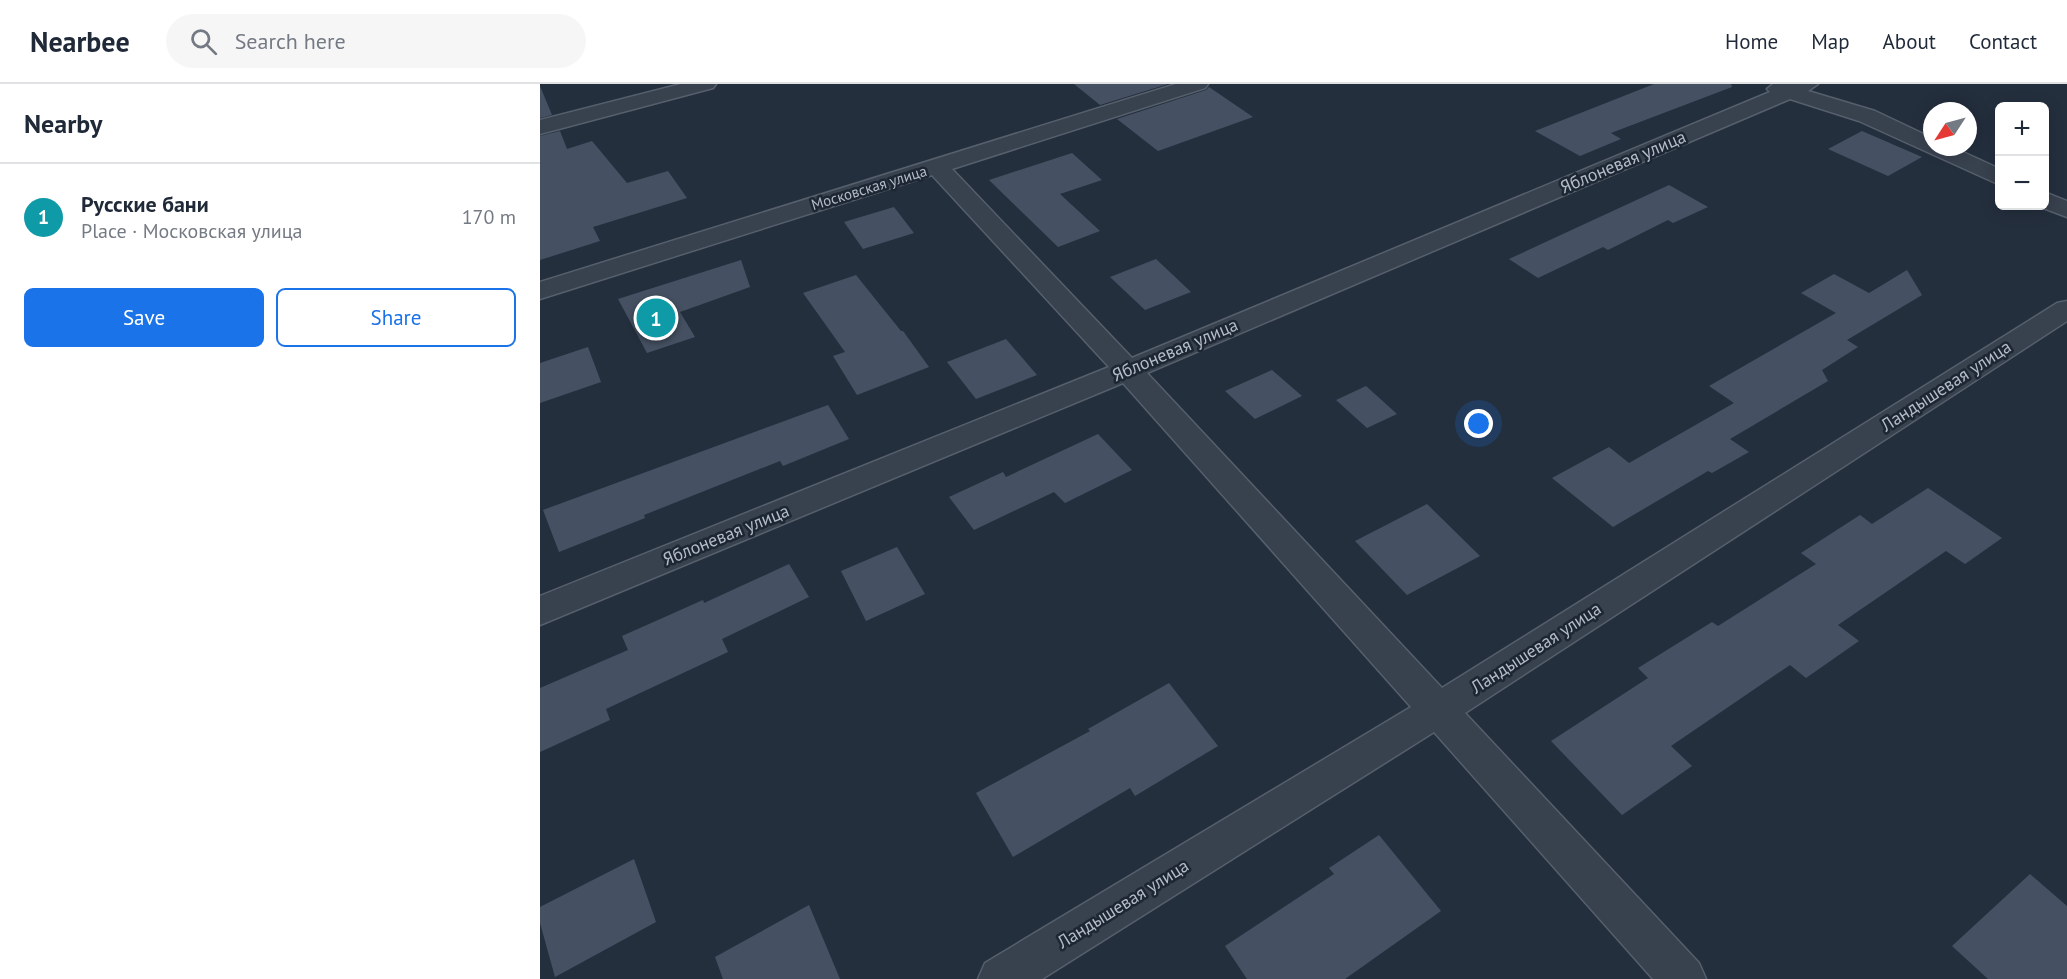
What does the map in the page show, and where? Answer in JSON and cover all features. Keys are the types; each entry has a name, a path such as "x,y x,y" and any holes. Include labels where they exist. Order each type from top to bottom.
{"street":[{"path":"540,127 706,84"},
{"name":"Московская улица","path":"540,291 1198,84"},
{"path":"1787,87 1867,116 1923,143"},
{"name":"Яблоневая улица","path":"540,611 1128,370 1787,87"},
{"path":"1952,156 1995,176"},
{"path":"937,167 1128,370 1683,979"},
{"path":"2049,202 2067,210"},
{"name":"Ландышевая улица","path":"1001,979 1437,711 2067,309"}],"building":[{"path":"1074,84 1168,84 1100,105"},
{"path":"1654,84 1731,84 1732,87 1611,133 1621,139 1580,156 1535,131"},
{"path":"540,86 552,115 540,118"},
{"path":"1209,87 1253,117 1158,151 1117,119 1206,90"},
{"path":"560,131 567,149 592,141 627,183 668,171 687,198 593,227 600,241 540,260 540,136"},
{"path":"1862,131 1922,157 1888,176 1828,149"},
{"path":"1072,153 1102,180 1060,194 1100,231 1058,247 989,180"},
{"path":"1669,185 1708,207 1673,223 1668,220 1608,250 1603,247 1538,278 1509,259"},
{"path":"894,207 914,233 863,249 844,222"},
{"path":"1156,259 1191,292 1145,310 1110,277"},
{"path":"741,260 750,287 680,312 695,337 647,353 618,299"},
{"path":"1907,270 1922,295 1847,340 1858,347 1822,370 1828,381 1730,439 1749,452 1712,473 1708,471 1613,527 1552,478 1609,447 1629,463 1734,403 1709,386 1836,313 1801,293 1834,274 1869,293"},
{"path":"856,275 903,331 929,367 857,395 833,356 845,352 803,293"},
{"path":"1006,339 1037,375 976,399 947,362"},
{"path":"588,347 601,382 540,403 540,363"},
{"path":"1272,370 1302,396 1255,419 1225,391"},
{"path":"1366,386 1397,414 1367,428 1336,400"},
{"path":"828,405 849,439 783,466 780,461 644,515 645,518 559,552 543,510"},
{"path":"1098,434 1132,470 1065,503 1054,492 974,530 949,497 1003,472 1006,477"},
{"path":"1928,488 2002,538 1965,564 1946,551 1838,625 1859,641 1806,678 1790,665 1671,746 1692,766 1622,815 1551,741 1648,678 1638,668 1712,622 1718,626 1816,564 1801,553 1860,515 1872,524"},
{"path":"1427,504 1480,556 1407,595 1355,541"},
{"path":"897,547 925,594 866,621 841,571"},
{"path":"789,564 809,597 722,639 728,652 606,709 610,720 540,752 540,688 628,650 622,636 703,600 704,603"},
{"path":"1169,683 1218,746 1135,796 1130,788 1013,857 976,793 1090,731 1088,729"},
{"path":"1379,835 1441,911 1345,979 1247,979 1225,946 1334,874 1329,868"},
{"path":"634,859 656,922 555,977 540,923 540,907"},
{"path":"2030,874 2067,906 2067,979 1988,979 1952,946"},
{"path":"809,905 840,979 723,979 715,957"}],"place":[{"name":"Русские бани","path":"656,318"}]}
